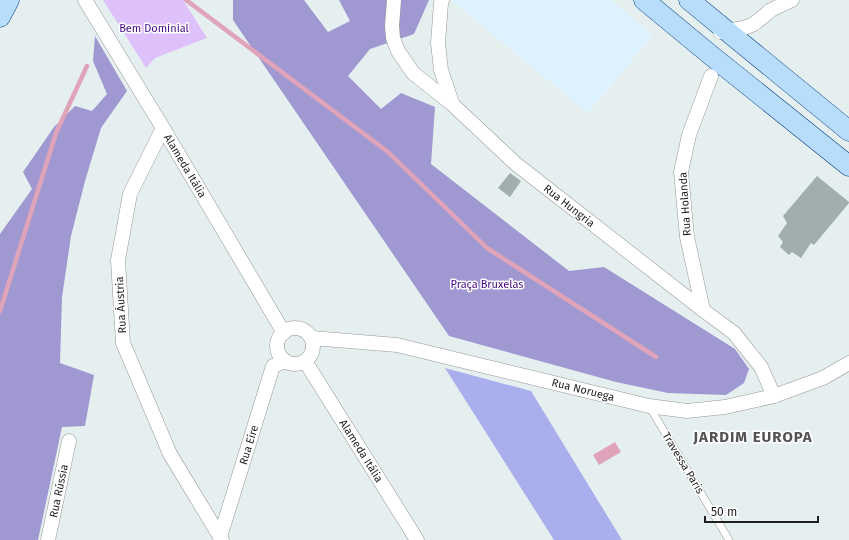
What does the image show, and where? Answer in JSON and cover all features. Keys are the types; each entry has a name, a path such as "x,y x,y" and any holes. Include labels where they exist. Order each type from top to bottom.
{"main road":[{"path":"0,17 9,0"},
{"path":"644,0 718,55 849,166"},
{"path":"689,0 718,55"},
{"path":"718,55 762,61 849,131"}],"street":[{"name":"Alameda Itália","path":"85,0 163,128 284,333"},
{"name":"Rua Hungria","path":"394,0 392,26 393,38 398,51 413,73 452,104 516,164 734,333 761,367 774,396"},
{"path":"442,0 438,43 441,70 452,104"},
{"path":"718,55 740,28 754,24 771,10 792,0"},
{"path":"754,24 752,41 755,50 762,61"},
{"name":"Rua Holanda","path":"703,310 687,237 681,172 689,135 718,55"},
{"name":"Rua Áustria","path":"163,128 130,194 118,260 123,343 170,454 221,538"},
{"path":"299,329 304,331 312,338 312,354 305,361 295,364 285,361 281,357 278,342 288,330 299,329"},
{"name":"Rua Noruega","path":"312,338 397,345 649,406 687,411 725,407 774,396 823,378 849,363"},
{"name":"Rua Eire","path":"221,538 273,366 285,361"},
{"name":"Alameda Itália","path":"305,361 417,540"},
{"name":"Rua Rússia","path":"48,540 69,441"}],"lane":[{"name":"Travessa Paris","path":"649,406 728,540"}],"shaded area":[{"path":"451,0 611,0 653,35 588,113"},
{"path":"445,368 531,391 622,540 554,540"},
{"path":"615,442 621,452 599,465 593,455"}],"green space":[{"name":"Bem Dominial","path":"103,0 183,0 207,38 155,58 146,68"},
{"name":"Praça Bruxelas","path":"233,0 304,0 328,32 350,21 339,0 429,0 414,34 370,49 348,76 381,109 401,93 435,107 431,164 569,271 604,267 735,349 749,369 744,383 726,395 668,393 616,382 449,336 233,20"},
{"path":"95,36 127,91 101,128 85,181 71,236 62,297 60,363 94,375 85,426 62,427 38,540 0,540 0,234 32,189 23,172 54,127 75,106 92,111 107,94 93,61"}],"building":[{"path":"510,173 521,181 510,197 498,188"},
{"path":"817,176 849,203 814,245 811,243 801,258 792,252 789,255 780,247 783,242 778,236 787,223 783,216"}],"waterway":[{"path":"186,0 388,152 487,248 656,357"},
{"path":"0,311 56,133 87,66"}],"district":[{"name":"JARDIM EUROPA","path":"753,437"}]}
